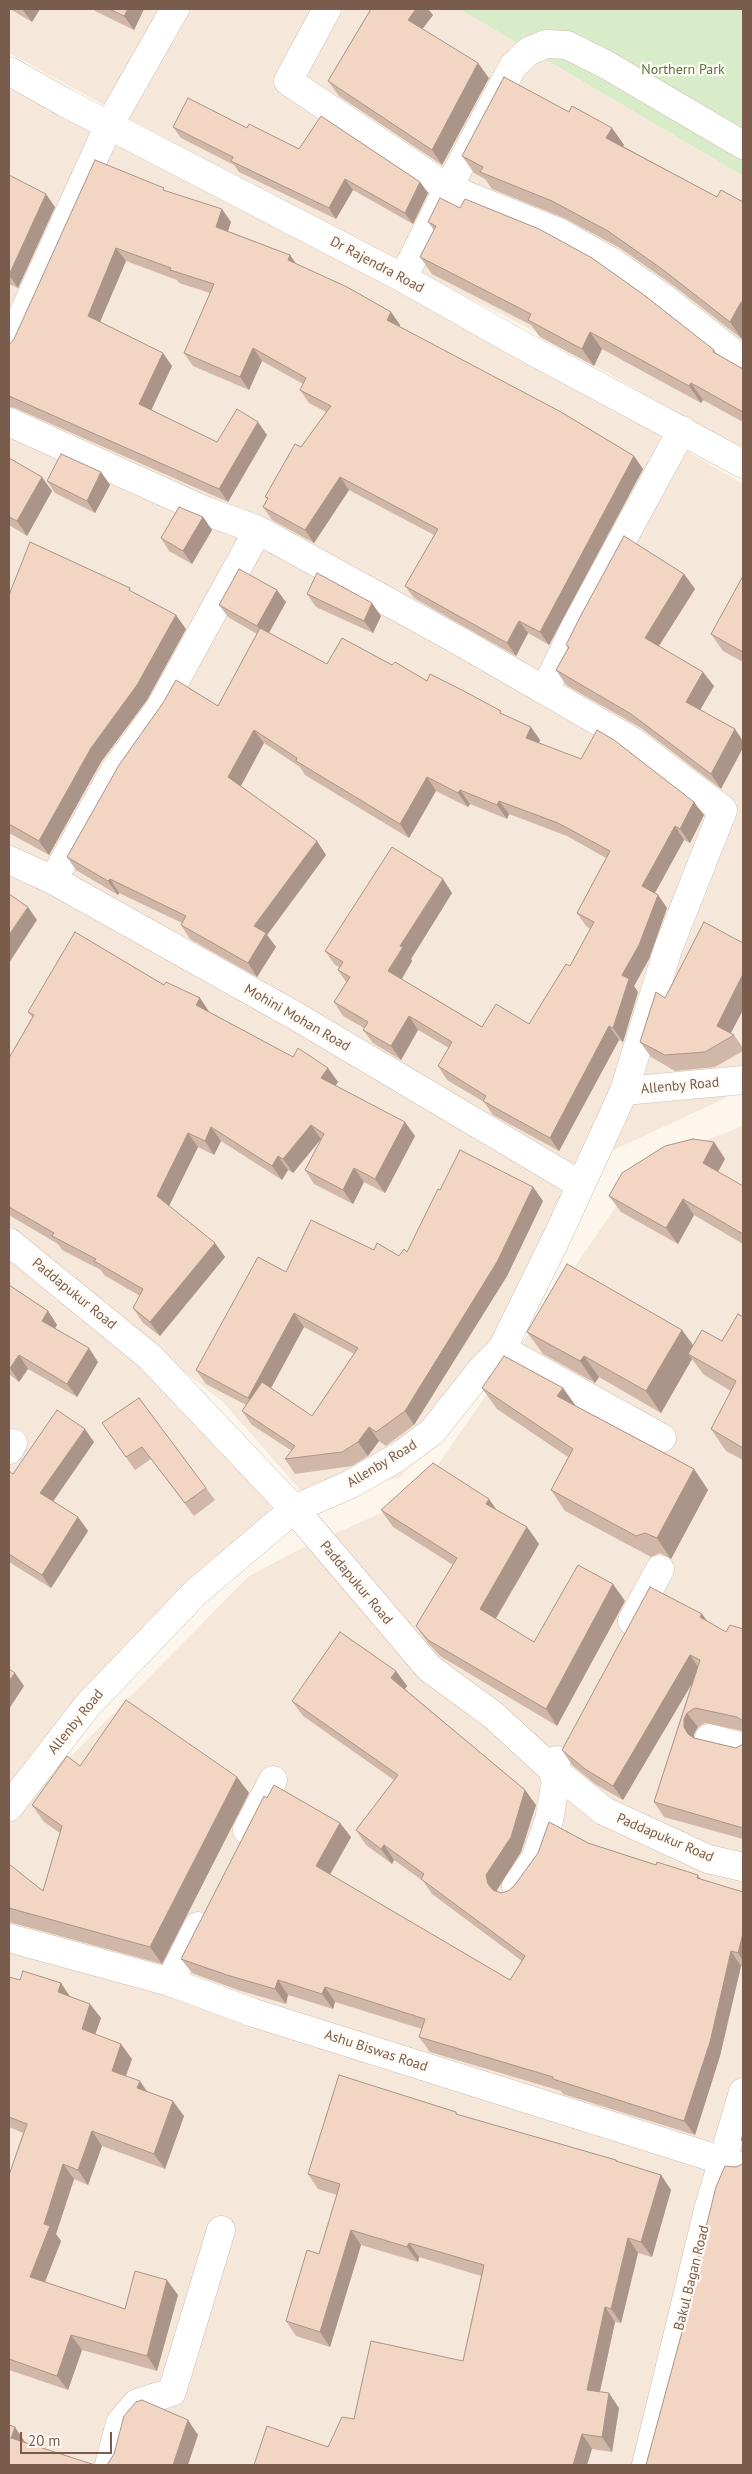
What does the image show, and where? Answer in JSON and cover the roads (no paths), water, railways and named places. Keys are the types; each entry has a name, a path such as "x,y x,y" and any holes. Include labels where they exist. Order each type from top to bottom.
{"street":[{"path":"9,345 109,126 175,9"},
{"path":"327,9 288,82 448,188 558,232 612,262 665,299 740,358"},
{"path":"403,278 448,188 513,66 529,51 546,44 567,45 605,64 743,145"},
{"name":"Dr Rajendra Road","path":"9,71 109,126 403,278 518,343 743,464"},
{"path":"9,422 206,511 258,530 545,690 632,741 723,810 668,949 624,1091"},
{"path":"545,690 576,625 682,430"},
{"path":"52,880 115,770 160,708 258,530"},
{"name":"Mohini Mohan Road","path":"9,860 52,880 294,1016 581,1185"},
{"name":"Allenby Road","path":"9,1807 87,1706 196,1592 294,1509 351,1484 398,1457 432,1432 482,1369 502,1349 624,1091 743,1080"},
{"name":"Paddapukur Road","path":"9,1242 150,1357 294,1509 428,1668 493,1715 552,1769 604,1811 708,1859 743,1867"},
{"path":"502,1349 662,1438"},
{"path":"620,1644 660,1569"},
{"path":"512,1892 535,1859 549,1820 556,1781 552,1769 570,1735"},
{"path":"709,1738 743,1746"},
{"path":"237,1851 273,1780"},
{"path":"170,1982 210,1903"},
{"name":"Ashu Biswas Road","path":"9,1938 170,1982 254,2013 733,2164"},
{"name":"Bakul Bagan Road","path":"646,2465 708,2210 733,2164 743,2092"},
{"path":"109,2465 120,2423 137,2403 172,2392 221,2230"}],"park label":[{"name":"Northern Park","path":"683,70"}]}
